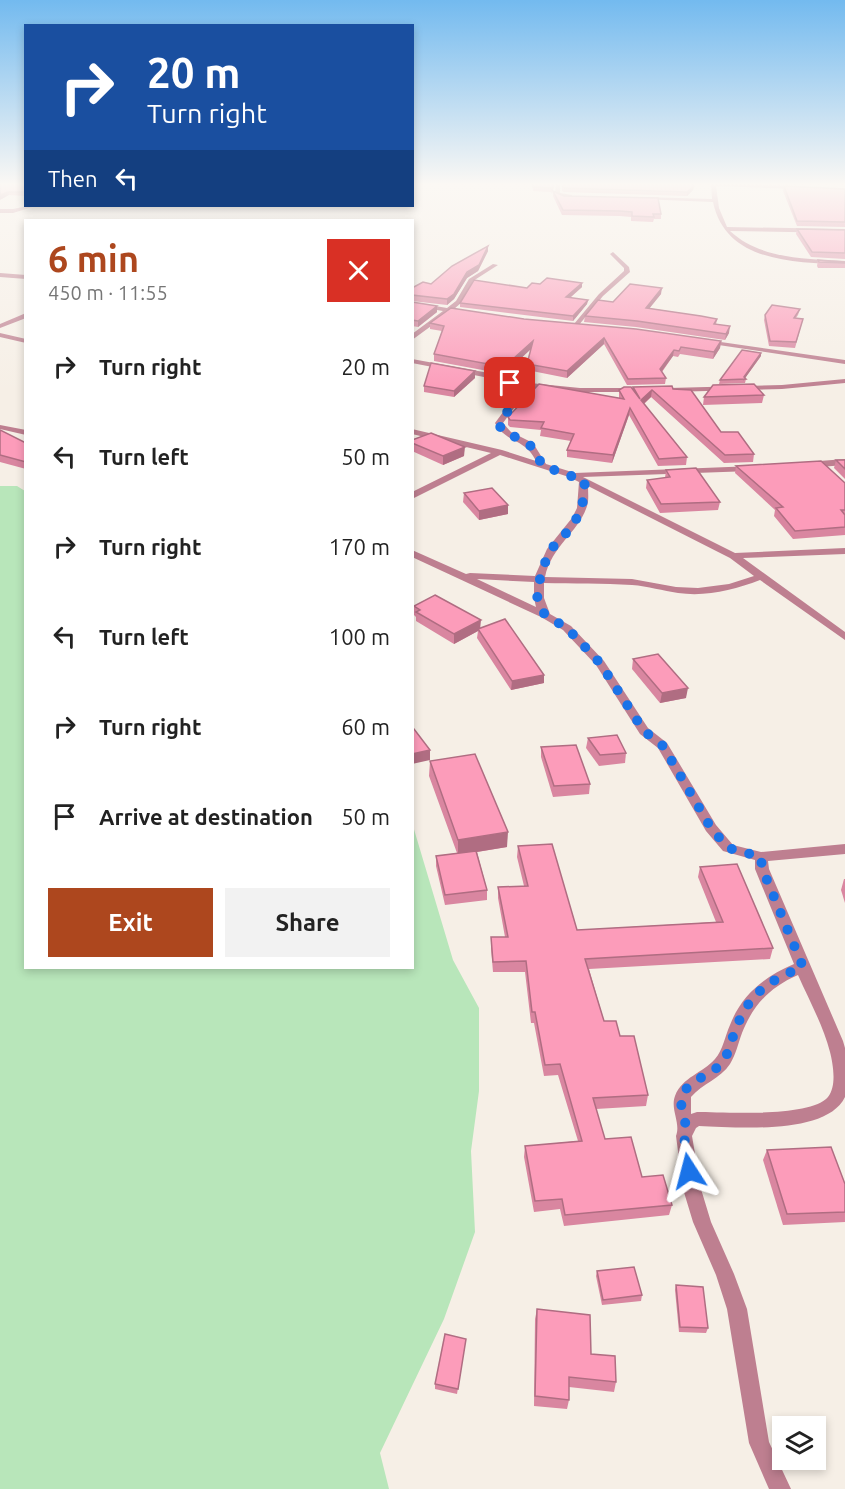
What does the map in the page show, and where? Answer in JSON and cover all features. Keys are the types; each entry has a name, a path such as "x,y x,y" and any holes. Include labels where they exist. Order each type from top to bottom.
{"street":[{"path":"767,252 806,260 845,263"},
{"path":"590,327 573,325 627,272 627,268 613,254"},
{"path":"414,336 459,302 471,280 495,265"},
{"path":"0,275 24,277"},
{"path":"414,304 467,314"},
{"path":"0,326 24,316"},
{"path":"0,335 24,341"},
{"path":"703,341 845,362"},
{"path":"414,361 486,375 515,387 530,385 580,390 647,390"},
{"path":"657,390 782,387 845,381"},
{"path":"515,387 519,396 499,423 501,429 531,446 543,466"},
{"path":"0,427 24,433"},
{"path":"414,430 500,452 585,481 733,556 845,637"},
{"path":"414,495 500,452"},
{"path":"792,465 845,462"},
{"path":"822,464 830,472"},
{"path":"572,475 761,467"},
{"path":"545,615 538,603 539,580 552,548 572,527 582,508 585,481"},
{"path":"733,556 845,551"},
{"path":"414,554 545,615 567,628 600,663 644,731 663,746 717,835 728,848 761,857 845,849"},
{"path":"460,575 630,582 673,590 702,591 728,588 761,577"},
{"path":"761,857 762,868 830,1026 842,1076 836,1100 821,1110 786,1118 697,1119 689,1123 684,1136 702,1222 725,1274 737,1309 746,1378 759,1443 780,1489"},
{"path":"686,1132 681,1105 688,1087 721,1064 739,1021 759,990 771,981 803,967"}],"green space":[{"path":"0,486 17,486 24,490 24,969 414,969 414,829 453,960 479,1008 479,1091 471,1151 475,1232 444,1319 380,1453 389,1489 0,1489"}],"building":[{"path":"476,252 485,252 479,265 467,272 454,294 447,299 414,295 414,287 423,282 431,284 452,266"},
{"path":"818,260 845,262 845,263 819,262"},
{"path":"547,278 582,283 566,297 588,300 573,316 460,303 474,280 527,288 532,283 540,284"},
{"path":"630,284 662,288 646,308 717,319 714,324 730,326 726,334 585,316 598,300 613,302"},
{"path":"414,302 437,306 418,321 414,320"},
{"path":"772,305 800,309 794,318 803,319 796,342 770,341 765,315"},
{"path":"451,308 524,319 636,329 721,341 714,352 681,347 679,351 674,350 660,369 666,378 628,379 604,338 567,371 527,364 533,341 504,367 434,354 444,326 430,323"},
{"path":"742,350 761,353 744,377 746,379 720,380"},
{"path":"431,363 475,371 454,391 424,386"},
{"path":"539,384 624,399 619,390 624,387 631,387 640,399 633,387 672,386 673,389 691,390 721,432 738,432 754,454 725,455 652,390 641,400 687,457 659,459 630,408 613,455 567,450 574,434 541,428 544,422 510,420 508,417"},
{"path":"754,384 764,395 704,397 713,385"},
{"path":"0,430 24,442 24,461 0,455"},
{"path":"431,433 465,447 443,456 414,444 414,439"},
{"path":"836,460 845,460 845,469"},
{"path":"821,461 845,483 845,510 841,510 845,515 845,527 795,531 776,508 783,507 736,466"},
{"path":"696,468 720,502 661,504 647,480 670,477 666,470"},
{"path":"492,488 508,505 479,511 464,493"},
{"path":"435,595 481,620 454,634 416,612 420,610 414,606"},
{"path":"505,619 544,675 512,681 478,629"},
{"path":"658,654 688,688 662,693 633,659"},
{"path":"414,729 430,750 414,754"},
{"path":"617,735 626,753 600,755 588,738"},
{"path":"576,745 590,784 554,786 541,747"},
{"path":"475,754 508,832 458,840 430,761"},
{"path":"552,844 577,930 723,922 700,867 737,864 773,948 585,959 604,1021 616,1021 620,1036 634,1036 648,1095 593,1098 605,1139 631,1137 642,1177 663,1175 672,1205 565,1215 562,1199 535,1201 525,1146 582,1141 560,1064 545,1065 535,1012 532,1012 526,961 493,962 491,937 508,937 498,887 528,886 518,846"},
{"path":"476,851 487,890 445,895 436,856"},
{"path":"831,1147 845,1184 845,1212 787,1214 767,1150"},
{"path":"634,1267 642,1295 603,1300 597,1271"},
{"path":"676,1285 703,1287 708,1328 680,1327"},
{"path":"537,1309 590,1315 591,1354 615,1356 616,1382 569,1377 569,1400 535,1396"},
{"path":"445,1334 466,1339 458,1389 435,1384"}],"route":[{"path":"510,383 515,387 519,396 500,418 501,429 531,446 543,466 585,481 582,508 572,527 552,548 542,569 537,594 538,603 545,615 567,628 600,663 644,731 663,746 711,828 728,848 761,857 762,868 803,967 771,981 759,990 739,1021 721,1064 688,1087 683,1095 681,1105 689,1171"}]}
